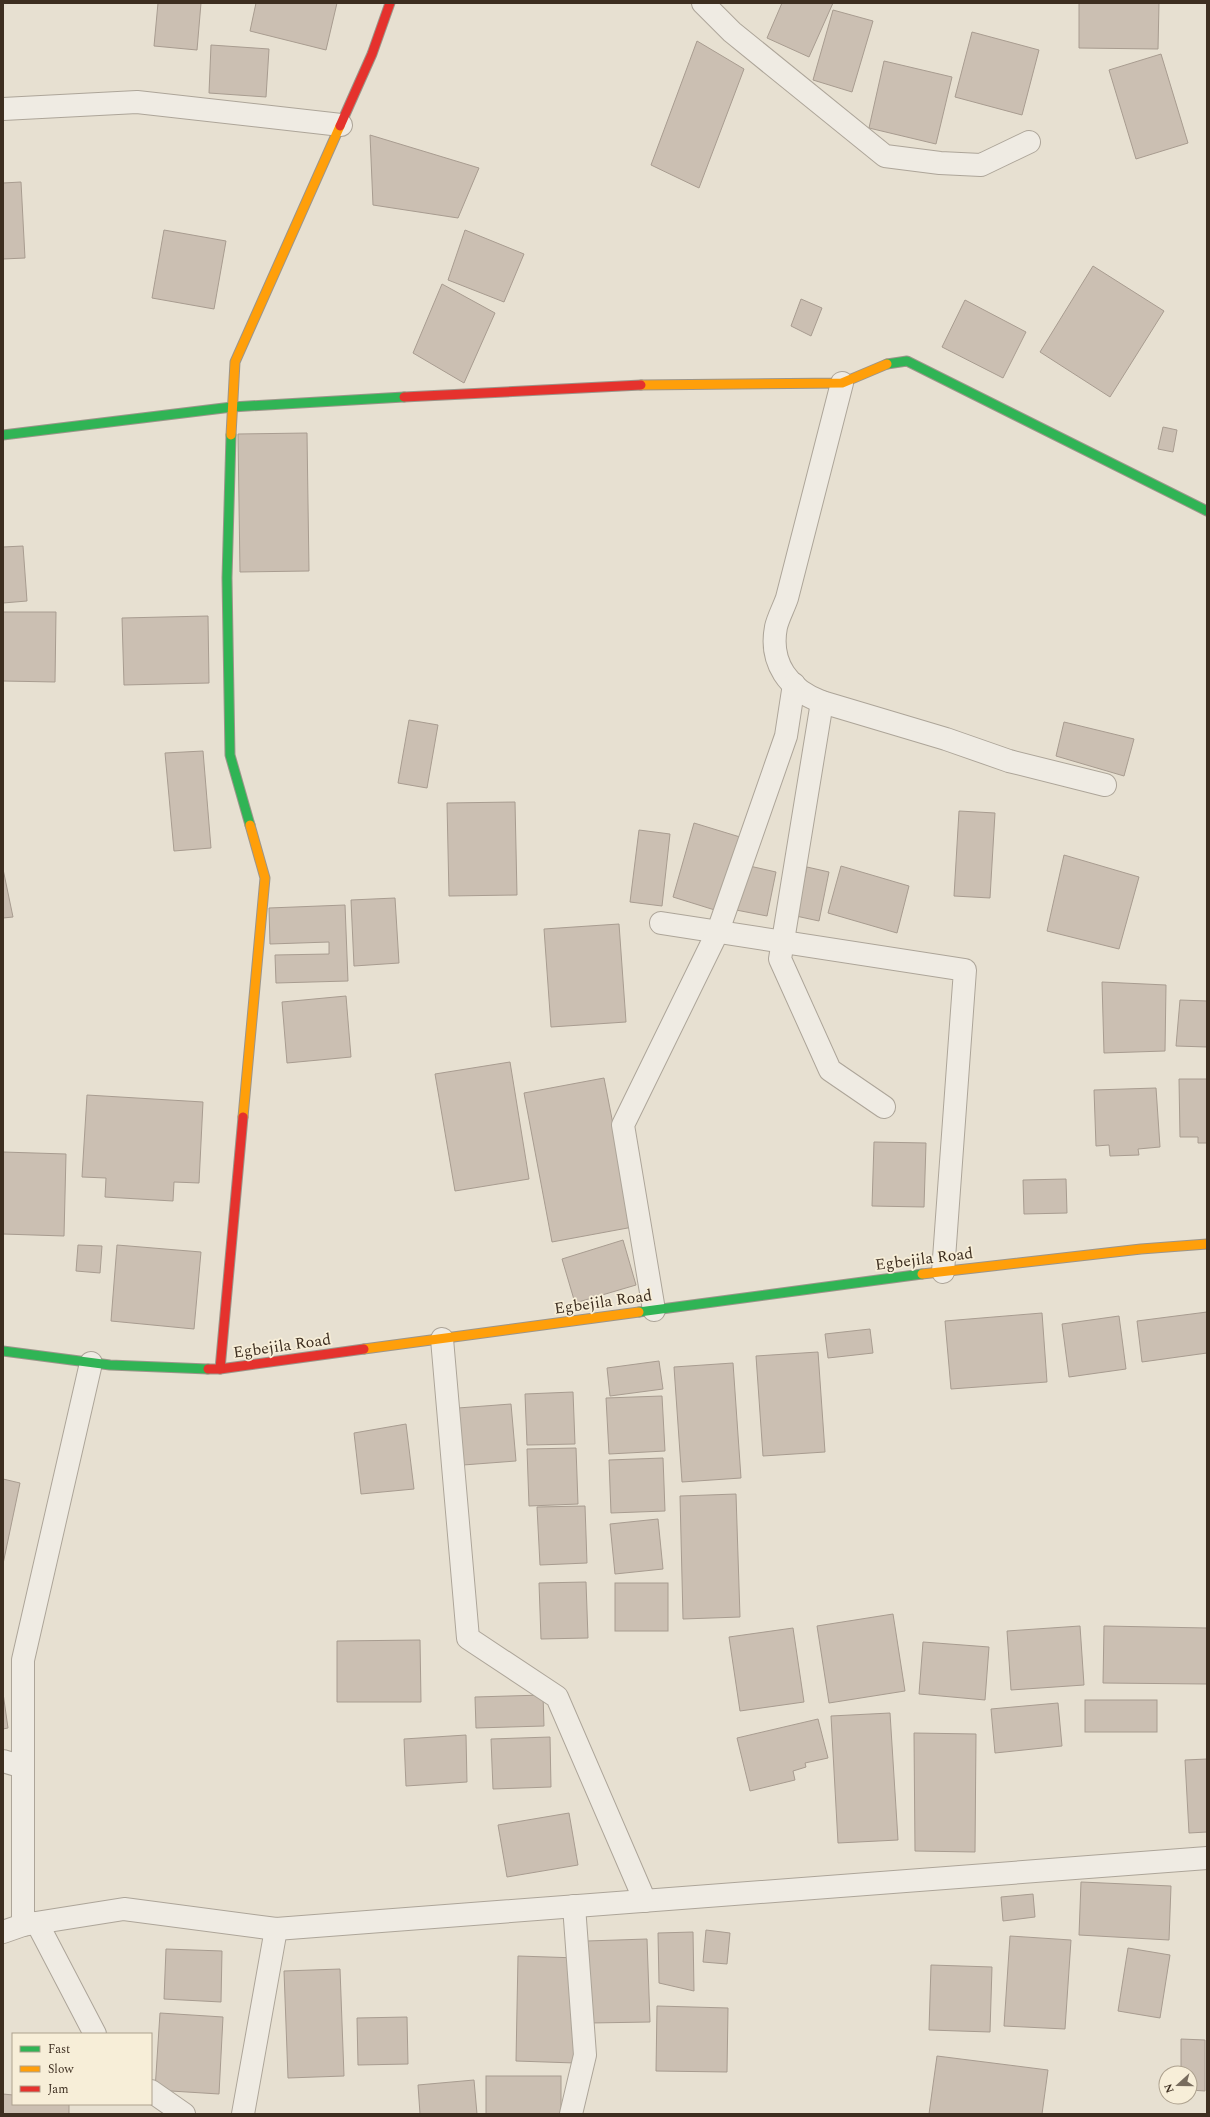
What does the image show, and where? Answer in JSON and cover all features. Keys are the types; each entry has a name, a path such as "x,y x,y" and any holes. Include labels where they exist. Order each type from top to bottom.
{"street":[{"path":"220,1369 265,878 230,755 228,578 232,407 235,362 372,54 390,3"},
{"path":"703,3 732,32 885,156 940,163 981,165 1029,142"},
{"path":"3,109 137,102 341,125"},
{"path":"3,435 232,407 613,385 842,383 884,364 907,361 1207,511"},
{"path":"842,383 787,598 776,627 775,658 785,677 808,697 822,702 946,739 1009,761 1105,785"},
{"path":"654,1310 623,1125 718,931 786,736 794,684"},
{"path":"822,702 780,959 830,1070 884,1107"},
{"path":"661,923 965,970 943,1272"},
{"name":"Egbejila Road","path":"3,1351 91,1363 220,1369 943,1272 1141,1248 1207,1244"},
{"path":"442,1339 468,1638 557,1697 645,1901"},
{"path":"91,1363 23,1660 13,1764 21,1927 94,2033"},
{"path":"21,1927 124,1909 276,1929 1207,1858"},
{"path":"571,2114 585,2055 574,1906"},
{"path":"243,2114 276,1929"},
{"path":"152,2092 184,2114"}],"building":[{"path":"158,3 201,3 197,50 154,46"},
{"path":"256,3 337,3 326,50 250,31"},
{"path":"782,3 833,3 809,57 767,38"},
{"path":"1079,3 1159,3 1158,49 1079,48"},
{"path":"833,10 873,21 852,92 813,80"},
{"path":"972,32 1039,50 1022,115 955,97"},
{"path":"697,41 744,69 699,188 651,165"},
{"path":"211,45 269,49 266,97 209,93"},
{"path":"1161,54 1188,143 1136,159 1109,70"},
{"path":"884,61 952,77 936,144 869,128"},
{"path":"370,135 479,168 458,218 373,205"},
{"path":"21,182 25,258 3,259 3,183"},
{"path":"164,230 226,241 214,309 152,298"},
{"path":"465,230 524,254 504,302 448,280"},
{"path":"1093,266 1164,311 1110,397 1040,352"},
{"path":"442,284 495,313 464,383 413,353"},
{"path":"801,299 822,308 811,336 791,326"},
{"path":"965,300 1026,332 1003,378 942,347"},
{"path":"1163,427 1177,430 1173,452 1158,449"},
{"path":"307,433 309,571 240,572 238,434"},
{"path":"23,546 27,601 3,603 3,547"},
{"path":"3,612 56,612 55,682 3,681"},
{"path":"208,616 209,683 124,685 122,618"},
{"path":"409,720 438,725 427,788 398,783"},
{"path":"1064,722 1134,739 1124,776 1056,756"},
{"path":"203,751 211,848 174,851 165,753"},
{"path":"515,802 517,895 449,896 447,803"},
{"path":"959,811 995,813 990,898 954,896"},
{"path":"694,823 740,837 718,911 673,897"},
{"path":"639,830 670,834 662,906 630,902"},
{"path":"1064,855 1139,877 1119,949 1047,931"},
{"path":"745,865 776,872 767,916 736,910"},
{"path":"841,866 909,886 897,933 828,913"},
{"path":"807,867 829,872 819,921 796,916"},
{"path":"3,869 13,917 3,918"},
{"path":"395,898 399,963 354,966 351,900"},
{"path":"345,905 348,981 276,983 275,955 329,954 329,942 270,944 269,908"},
{"path":"619,924 626,1022 551,1027 544,929"},
{"path":"1102,982 1166,985 1165,1051 1104,1053"},
{"path":"346,996 351,1057 287,1063 282,1002"},
{"path":"1180,1000 1207,1001 1207,1047 1176,1046"},
{"path":"510,1062 529,1179 455,1191 435,1074"},
{"path":"604,1078 633,1227 552,1242 524,1093"},
{"path":"1179,1079 1207,1079 1207,1143 1198,1143 1198,1137 1180,1137"},
{"path":"1156,1088 1160,1147 1138,1149 1139,1155 1110,1156 1109,1145 1096,1146 1094,1090"},
{"path":"87,1095 203,1102 199,1183 174,1182 173,1201 105,1197 106,1178 82,1177"},
{"path":"874,1142 926,1143 924,1207 872,1206"},
{"path":"3,1152 66,1154 64,1236 3,1234"},
{"path":"1066,1179 1067,1213 1024,1214 1023,1180"},
{"path":"623,1240 636,1285 575,1303 562,1259"},
{"path":"78,1245 102,1246 100,1273 76,1271"},
{"path":"117,1245 201,1252 194,1329 111,1321"},
{"path":"1207,1312 1207,1353 1142,1362 1137,1321"},
{"path":"1042,1313 1047,1382 951,1389 945,1321"},
{"path":"1119,1316 1126,1369 1069,1377 1062,1324"},
{"path":"870,1329 873,1353 828,1358 825,1334"},
{"path":"818,1352 825,1452 763,1456 756,1356"},
{"path":"659,1361 663,1389 610,1396 607,1368"},
{"path":"733,1363 741,1478 682,1482 674,1367"},
{"path":"573,1392 575,1444 527,1445 525,1394"},
{"path":"662,1396 665,1451 609,1454 606,1398"},
{"path":"511,1404 516,1461 463,1465 458,1408"},
{"path":"406,1424 414,1489 361,1494 354,1433"},
{"path":"576,1448 578,1504 529,1506 527,1449"},
{"path":"663,1458 665,1511 611,1513 609,1460"},
{"path":"3,1479 20,1483 3,1564"},
{"path":"736,1494 740,1617 683,1619 680,1496"},
{"path":"585,1506 587,1563 540,1565 537,1507"},
{"path":"658,1519 663,1569 615,1574 610,1524"},
{"path":"586,1582 588,1638 541,1639 539,1583"},
{"path":"615,1583 668,1583 668,1631 615,1631"},
{"path":"893,1614 905,1691 829,1703 817,1626"},
{"path":"1080,1626 1084,1685 1011,1690 1007,1631"},
{"path":"1104,1626 1207,1628 1207,1684 1103,1683"},
{"path":"793,1628 804,1702 740,1711 729,1637"},
{"path":"420,1640 421,1702 337,1702 337,1641"},
{"path":"923,1642 989,1647 985,1700 919,1694"},
{"path":"3,1693 8,1728 3,1729"},
{"path":"543,1695 544,1726 476,1728 475,1697"},
{"path":"1085,1700 1157,1700 1157,1732 1085,1732"},
{"path":"1058,1703 1062,1746 995,1753 991,1709"},
{"path":"890,1713 898,1840 838,1843 831,1716"},
{"path":"818,1719 828,1758 805,1763 806,1767 793,1771 795,1780 750,1791 737,1738"},
{"path":"914,1733 976,1734 975,1852 915,1851"},
{"path":"466,1735 467,1782 406,1786 404,1739"},
{"path":"550,1737 551,1787 493,1789 491,1739"},
{"path":"1207,1759 1207,1832 1189,1833 1185,1760"},
{"path":"569,1813 578,1865 507,1877 498,1825"},
{"path":"1081,1882 1171,1886 1169,1940 1079,1935"},
{"path":"1033,1894 1035,1917 1003,1921 1001,1897"},
{"path":"706,1930 730,1933 727,1964 703,1962"},
{"path":"693,1932 694,1991 659,1983 658,1933"},
{"path":"1010,1936 1071,1940 1065,2029 1004,2026"},
{"path":"647,1939 650,2022 590,2023 587,1941"},
{"path":"1128,1948 1170,1955 1160,2018 1118,2011"},
{"path":"166,1949 222,1951 221,2002 164,1999"},
{"path":"518,1956 578,1958 575,2063 516,2061"},
{"path":"931,1965 992,1967 990,2032 929,2030"},
{"path":"340,1969 344,2076 288,2078 284,1971"},
{"path":"657,2006 728,2008 727,2072 656,2071"},
{"path":"160,2013 223,2017 219,2094 155,2090"},
{"path":"407,2017 408,2064 358,2065 357,2018"},
{"path":"1181,2039 1205,2040 1205,2091 1198,2091 1198,2065 1181,2065"},
{"path":"937,2056 1048,2070 1042,2114 929,2114"},
{"path":"486,2076 561,2076 561,2114 486,2114"},
{"path":"474,2080 477,2114 420,2114 418,2085"},
{"path":"3,2094 12,2095 12,2105 69,2105 69,2114 3,2114"}],"traffic: fast":[{"path":"887,364 907,361 1207,511"},
{"path":"3,435 232,407 404,397"},
{"path":"231,435 227,578 230,755 250,825"},
{"path":"639,1312 922,1274"},
{"path":"3,1351 110,1365 208,1369"}],"traffic: slow":[{"path":"231,435 235,362 340,126"},
{"path":"641,385 842,383 887,364"},
{"path":"243,1117 265,878 250,825"},
{"path":"922,1274 1141,1249 1207,1244"},
{"path":"364,1349 639,1312"}],"traffic: jam":[{"path":"340,126 372,54 390,3"},
{"path":"404,397 641,385"},
{"path":"220,1369 243,1117"},
{"path":"208,1369 220,1369 364,1349"}]}
